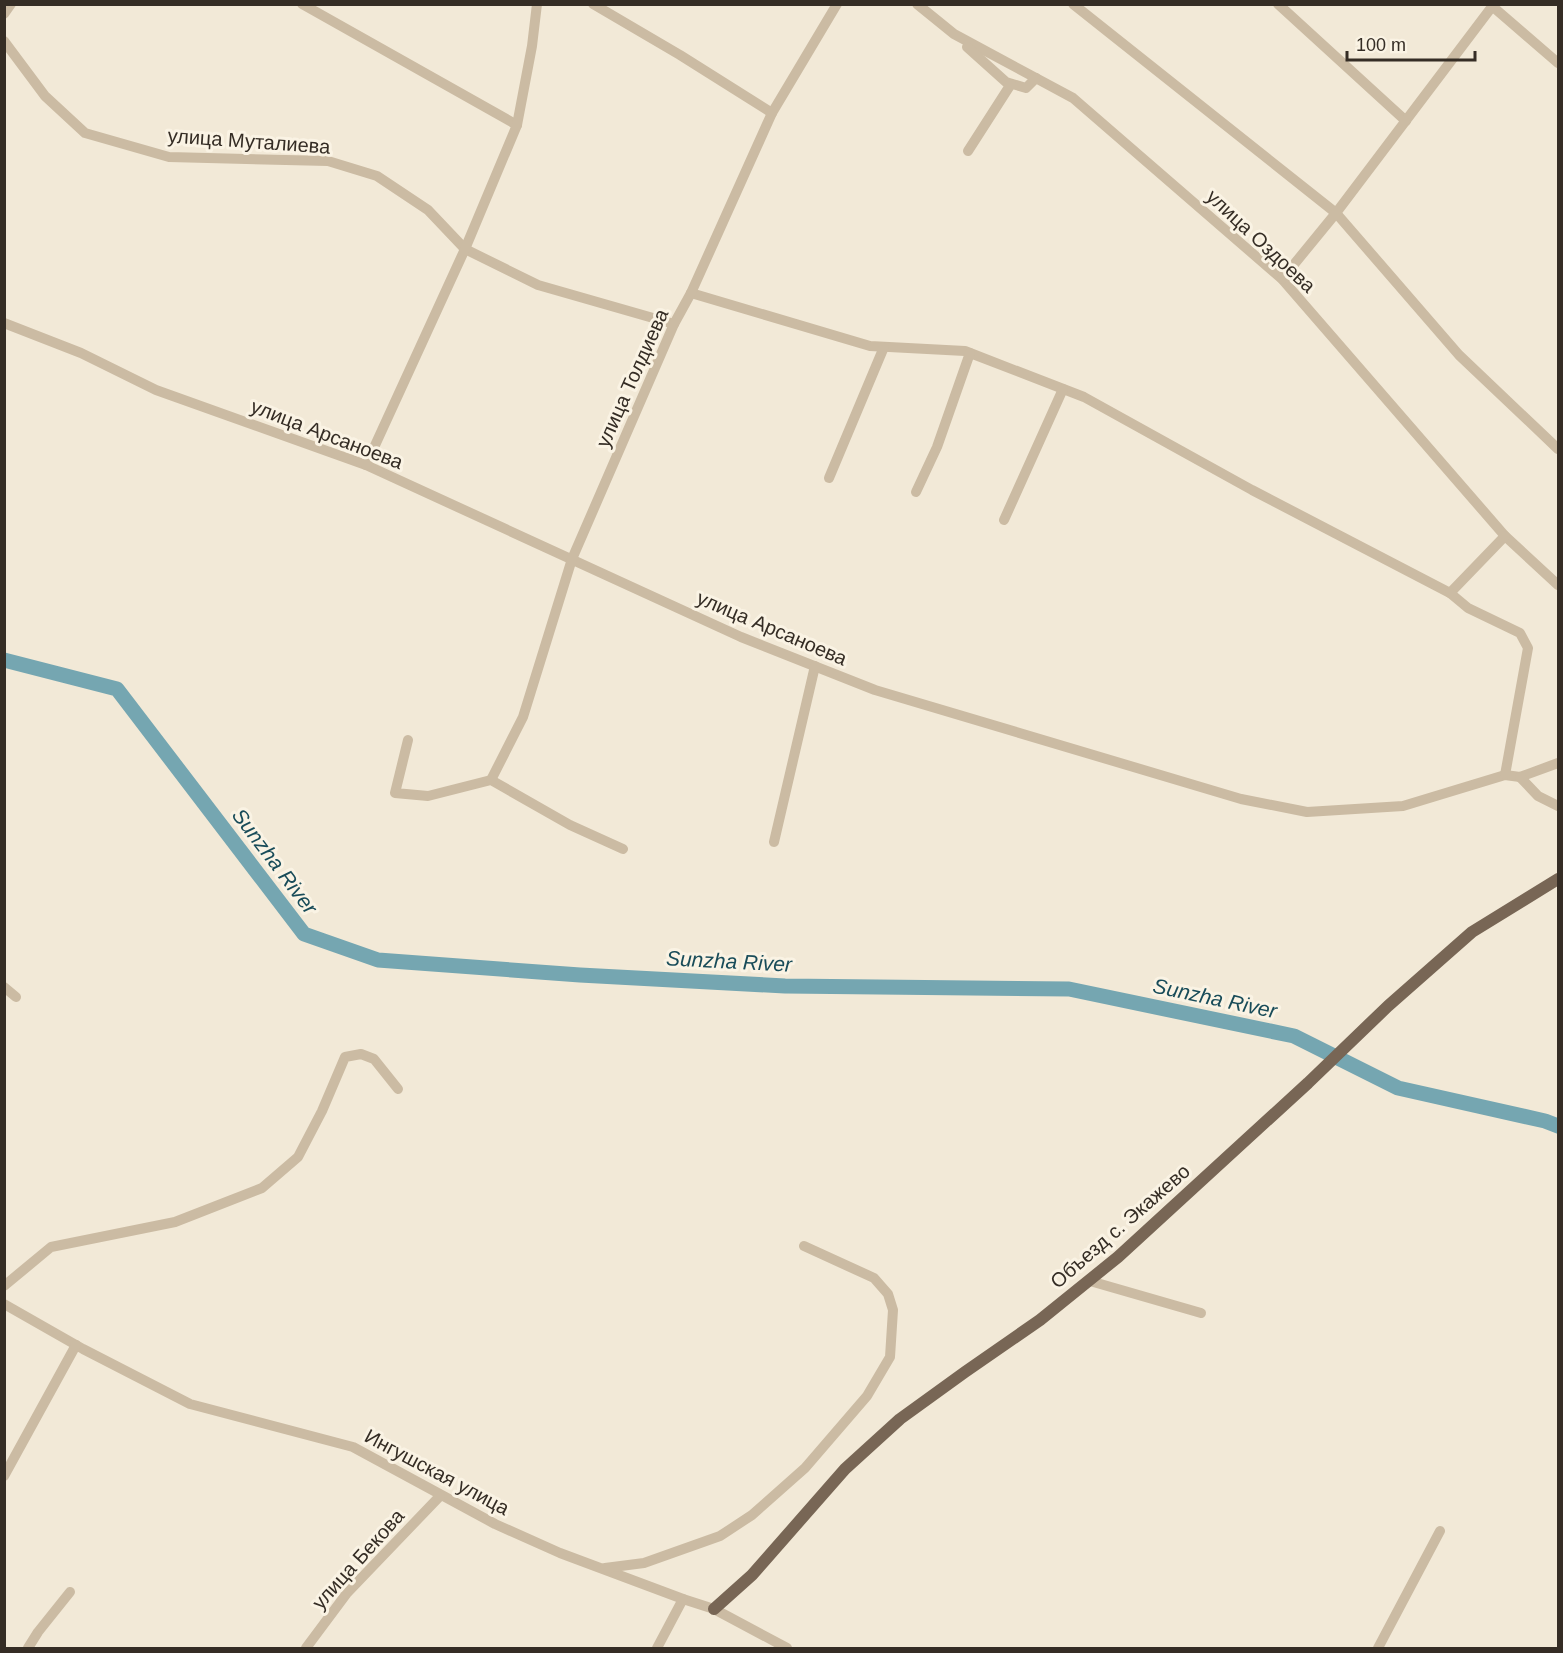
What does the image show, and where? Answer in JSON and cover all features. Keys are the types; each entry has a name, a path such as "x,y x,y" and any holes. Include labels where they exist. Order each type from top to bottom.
{"main road":[{"name":"Объезд с. Экажево","path":"714,1609 752,1575 845,1469 900,1419 1040,1320 1090,1281 1308,1083 1388,1006 1472,932 1558,879"}],"street":[{"path":"4,14 11,4"},
{"path":"302,4 517,125"},
{"path":"366,465 465,249 517,125 532,46 537,4"},
{"path":"593,4 772,113"},
{"name":"улица Толдиева","path":"491,780 523,717 572,559 674,324 691,293 772,113 837,4"},
{"name":"улица Оздоева","path":"917,4 954,34 1073,98 1282,279 1505,536 1558,585"},
{"path":"1073,4 1336,213 1459,355 1558,449"},
{"path":"1278,4 1406,121"},
{"path":"1282,279 1336,213 1493,5 1558,63"},
{"path":"954,34 1006,82 1026,88 1036,78"},
{"name":"улица Муталиева","path":"4,41 45,96 85,133 169,157 328,161 377,176 428,210 465,249 538,285 674,324"},
{"path":"968,151 1011,84"},
{"path":"691,293 870,346 965,351 1063,389 1084,398 1252,490 1450,593 1468,608 1520,633 1528,648 1505,775"},
{"name":"улица Арсаноева","path":"4,324 81,353 156,390 366,465 741,637 875,690 1241,799 1307,812 1402,806 1505,775 1520,777 1558,763"},
{"path":"829,478 884,347"},
{"path":"916,492 937,447 970,353"},
{"path":"1004,520 1063,389"},
{"path":"1450,593 1505,536"},
{"path":"774,842 815,666"},
{"path":"408,740 395,793 428,796 491,780 570,825 623,849"},
{"path":"1520,777 1538,796 1558,806"},
{"path":"4,987 16,997"},
{"path":"4,1286 51,1247 174,1222 262,1188 298,1156 322,1111 345,1057 361,1054 374,1059 398,1089"},
{"path":"602,1568 644,1563 720,1536 752,1515 805,1468 867,1396 890,1357 893,1310 888,1294 874,1278 804,1246"},
{"path":"1090,1281 1201,1312"},
{"name":"Ингушская улица","path":"4,1304 76,1345 190,1404 353,1447 495,1524 560,1553 714,1609 787,1648"},
{"path":"4,1476 76,1345"},
{"name":"улица Бекова","path":"306,1648 347,1593 440,1496"},
{"path":"1378,1648 1440,1532"},
{"path":"28,1648 70,1592"},
{"path":"657,1648 683,1599"}],"waterway":[{"name":"Sunzha River","path":"4,660 117,689 304,934 378,960 580,975 785,986 1069,989 1294,1036 1398,1088 1545,1121 1558,1126"}]}
